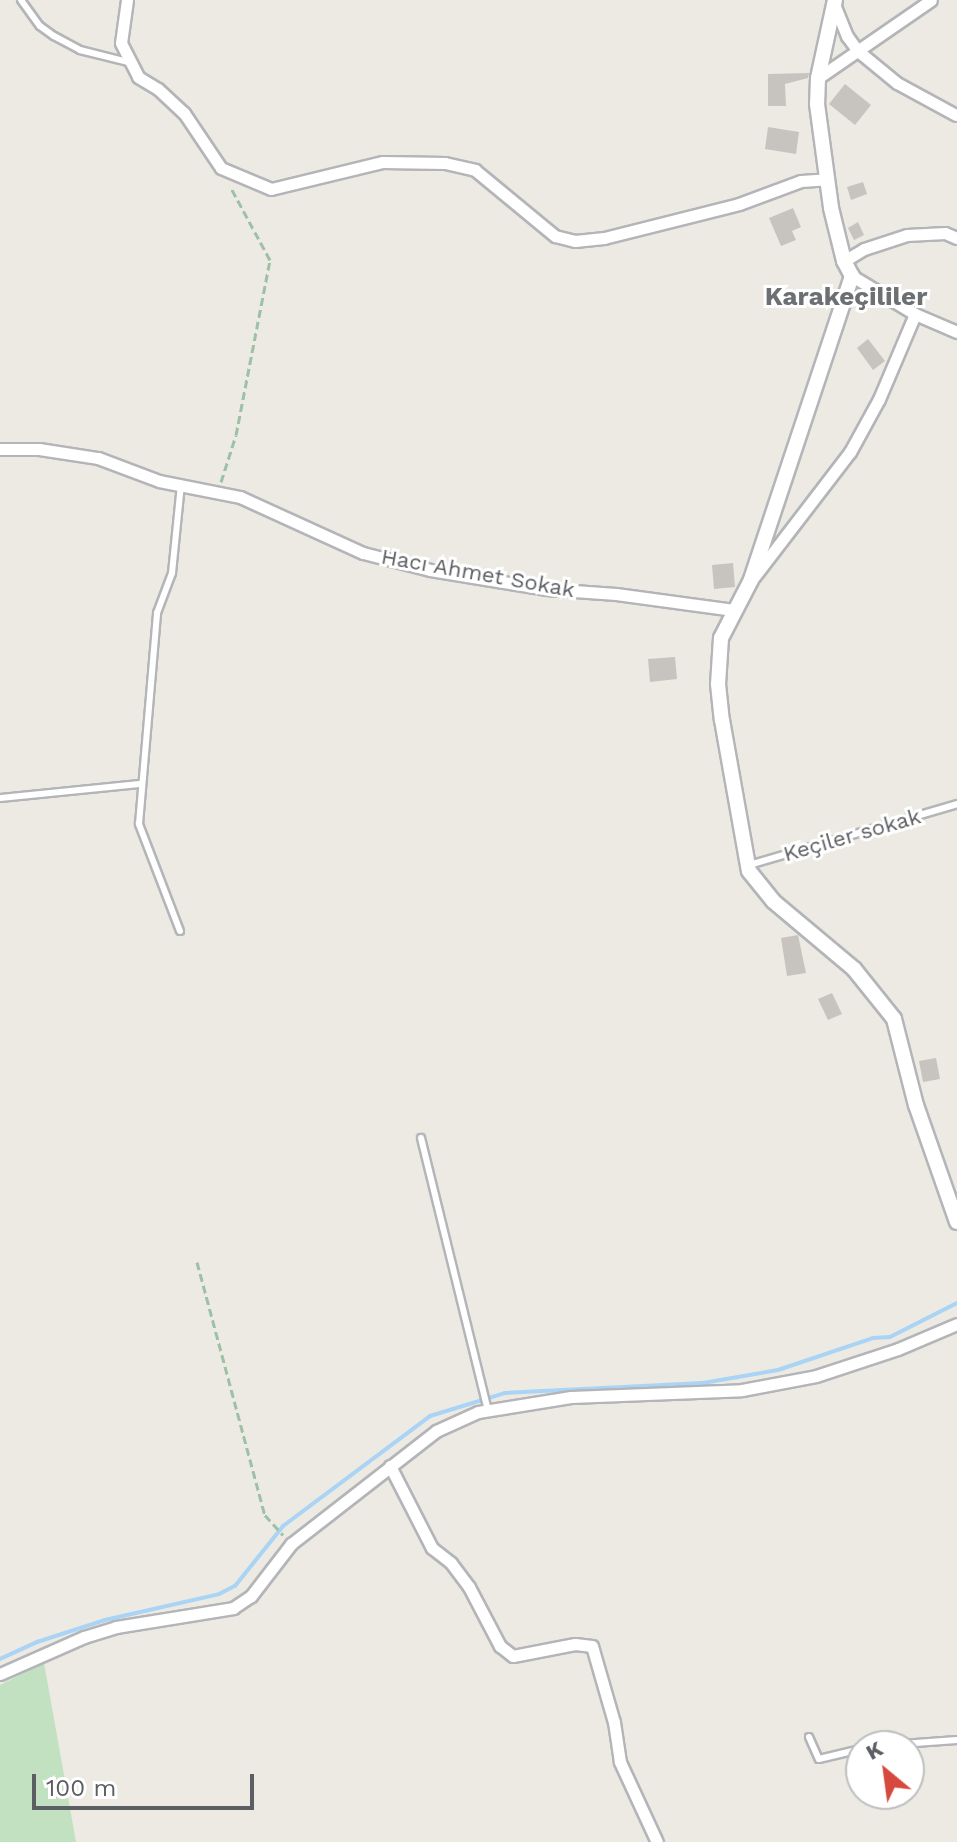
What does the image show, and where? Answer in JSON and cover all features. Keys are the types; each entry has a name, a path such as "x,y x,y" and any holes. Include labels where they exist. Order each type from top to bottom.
{"street":[{"path":"127,0 121,43 138,77 158,89 184,113 221,168 271,189 383,162 445,163 475,170 555,236 575,241 616,235 739,204 801,181 827,179"},
{"path":"818,78 891,24 931,0"},
{"path":"834,2 858,51 897,83 956,115"},
{"path":"834,2 818,78 817,104 827,179 844,261 852,276 915,314 957,332"},
{"path":"844,261 864,249 907,235 945,233 957,238"},
{"path":"751,580 852,276"},
{"path":"915,314 879,399 850,452 751,580 734,610 721,638 718,684 748,865 755,882 854,969 894,1019 916,1105 957,1222"},
{"name":"Hacı Ahmet Sokak","path":"0,449 39,449 98,458 159,481 240,497 363,553 430,570 546,589 616,594 734,610"},
{"path":"0,1674 84,1637 116,1627 233,1608 251,1596 291,1544 390,1466 436,1431 488,1409 559,1398 742,1390 801,1379 898,1349 957,1324"},
{"path":"390,1466 432,1548 451,1563 469,1587 500,1646 513,1656 575,1644 592,1646 614,1722 620,1762 657,1842"}],"lane":[{"path":"21,0 40,26 54,36 80,50 128,62"},
{"path":"180,931 139,824 157,613 172,573 181,484"},
{"path":"0,798 141,784"},
{"name":"Keçiler sokak","path":"748,865 957,804"},
{"path":"421,1138 488,1409"},
{"path":"809,1737 819,1759 845,1753"},
{"path":"925,1742 957,1740"}],"path":[{"path":"218,492 236,435 270,260 221,168"},
{"path":"197,1262 265,1515 286,1539"}],"green space":[{"path":"44,1663 76,1842 0,1842 0,1685"}],"building":[{"path":"809,73 808,78 785,84 786,106 768,106 768,74"},
{"path":"845,84 871,105 855,125 829,104"},
{"path":"768,127 799,132 796,154 765,149"},
{"path":"863,182 867,194 851,200 847,187"},
{"path":"793,208 801,227 792,231 796,240 781,246 769,218"},
{"path":"858,222 864,235 854,240 848,228"},
{"path":"868,339 885,361 873,370 857,348"},
{"path":"733,563 735,587 714,589 712,565"},
{"path":"675,657 677,679 650,682 648,659"},
{"path":"798,935 806,973 787,976 781,938"},
{"path":"832,993 842,1014 828,1020 818,999"},
{"path":"936,1058 940,1079 923,1082 919,1061"}],"waterway":[{"path":"0,1659 37,1642 105,1620 219,1594 235,1586 283,1526 430,1416 505,1393 703,1383 778,1370 873,1338 890,1337 957,1303"}],"district":[{"name":"Karakeçililer","path":"846,297"}]}
